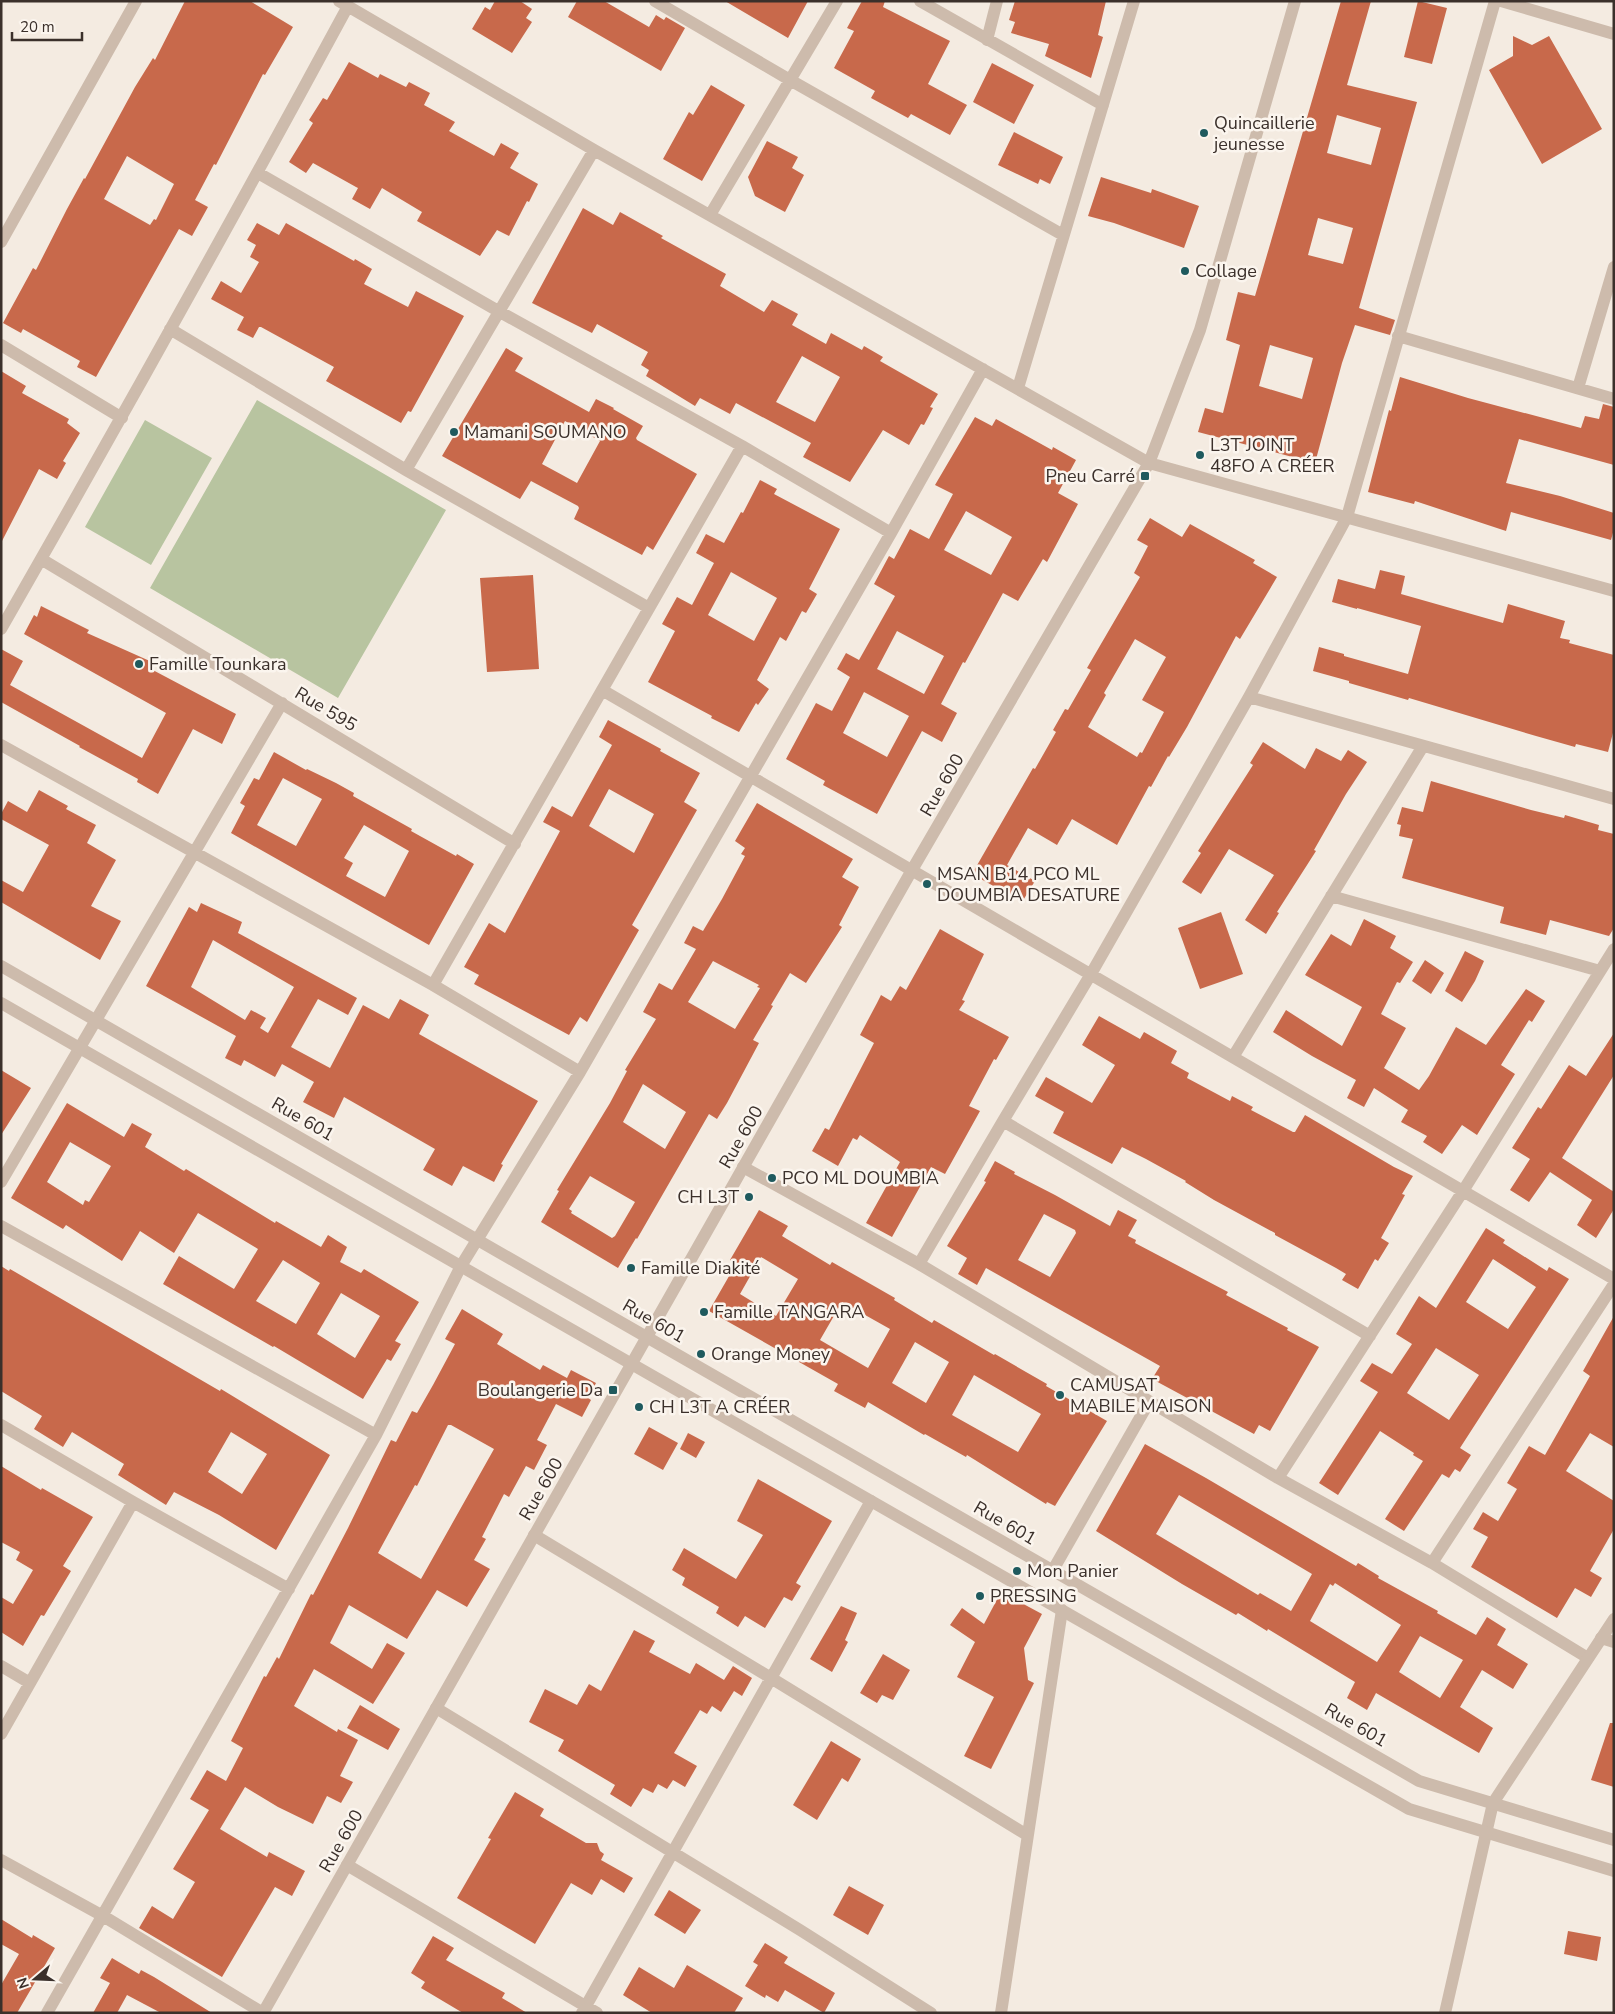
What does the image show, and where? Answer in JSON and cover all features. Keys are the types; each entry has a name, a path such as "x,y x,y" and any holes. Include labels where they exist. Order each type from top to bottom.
{"street":[{"path":"1,242 136,1"},
{"path":"655,1 790,80 1064,235"},
{"path":"710,215 837,1"},
{"path":"920,1 1103,105"},
{"path":"987,40 997,1"},
{"path":"1018,388 1134,1"},
{"name":"Rue 600","path":"263,2013 912,870 1149,463 1200,330 1295,1"},
{"path":"919,1264 1002,1120 1091,974 1249,697 1347,517 1494,1"},
{"path":"1502,1 1614,34"},
{"path":"1,629 122,418 258,172 343,4 594,150 1149,463 1614,590"},
{"path":"406,470 594,150"},
{"path":"258,172 500,312 742,446 891,533"},
{"path":"1578,388 1614,267"},
{"path":"170,330 406,470 649,608"},
{"path":"1398,336 1614,398"},
{"path":"1,344 122,418"},
{"path":"47,2013 376,1435 461,1266 580,1072 891,533 983,369"},
{"path":"433,985 742,446"},
{"name":"Rue 595","path":"41,559 515,844"},
{"path":"602,690 1614,1279"},
{"path":"1249,697 1614,799"},
{"path":"1,1182 282,703"},
{"path":"1,745 433,985 580,1072"},
{"path":"1232,1057 1423,746"},
{"path":"1331,896 1600,971"},
{"path":"1278,1478 1463,1191 1614,949"},
{"name":"Rue 601","path":"1,966 1419,1781 1614,1840"},
{"path":"1,1003 1409,1809 1614,1871"},
{"path":"1002,1120 1370,1336"},
{"path":"743,1167 919,1264 1278,1478 1432,1563 1588,1658"},
{"path":"1,1226 376,1435"},
{"path":"1432,1563 1614,1284"},
{"path":"1052,1570 1149,1402"},
{"path":"1,1425 133,1502 289,1589"},
{"path":"584,2009 871,1501"},
{"path":"1,1734 133,1502"},
{"path":"534,1535 1027,1835"},
{"path":"1001,2013 1062,1610"},
{"path":"1445,2013 1493,1803 1614,1618"},
{"path":"1601,1638 1614,1642"},
{"path":"1,1666 30,1683"},
{"path":"436,1708 800,1930 931,2013"},
{"path":"1,1860 103,1916 263,2013"},
{"path":"347,1865 584,2009 598,2013"}],"green space":[{"path":"257,400 446,510 338,698 150,588"},
{"path":"145,420 212,458 151,565 85,527"}],"building":[{"path":"185,1 250,1 293,27 265,75 263,74 216,165 214,164 195,200 208,207 192,236 179,229 96,377 77,367 80,361 23,329 21,333 3,323 33,268 36,270 67,209 135,87 153,58 155,60","holes":["127,156 174,184 156,220 154,219 150,225 104,199"]},
{"path":"495,1 520,1 532,9 526,18 532,22 512,53 472,29 485,7 490,10"},
{"path":"577,1 604,1 649,27 656,15 664,20 666,17 685,28 661,71 568,17"},
{"path":"725,1 808,1 788,38"},
{"path":"862,1 885,1 883,7 950,41 928,84 967,105 950,135 911,114 908,118 871,98 875,91 834,68 854,31 847,28"},
{"path":"1015,1 1106,1 1098,35 1103,37 1091,78 1045,56 1049,44 1011,33 1015,22 1009,20"},
{"path":"1341,1 1371,1 1347,85 1417,102 1359,308 1395,320 1390,335 1355,325 1342,363 1315,463 1198,432 1205,408 1223,413 1240,345 1226,340 1238,292 1255,296","holes":["1337,115 1381,128 1371,165 1327,153","1318,218 1353,228 1343,264 1308,255","1270,345 1313,358 1302,399 1259,386"]},
{"path":"1418,1 1447,8 1432,64 1404,57"},
{"path":"1513,36 1532,45 1549,36 1602,129 1542,164 1489,70 1513,56"},
{"path":"349,62 378,78 380,74 406,87 409,82 430,93 424,105 455,122 449,131 494,156 501,143 519,153 510,168 538,184 509,236 497,230 480,256 417,221 422,212 382,188 370,209 352,199 358,188 313,163 306,173 289,162 313,123 309,120 323,98 327,100"},
{"path":"992,63 1034,85 1014,124 973,102"},
{"path":"711,85 745,105 702,181 663,159 689,112 693,115"},
{"path":"1014,132 1063,157 1050,184 1040,179 1038,184 998,165"},
{"path":"767,141 798,157 792,168 804,175 785,212 755,196 748,177"},
{"path":"1101,177 1151,193 1152,189 1199,206 1184,248 1114,223 1088,216"},
{"path":"583,208 613,225 620,212 663,236 661,238 726,274 720,286 764,312 772,300 798,314 792,325 826,344 831,333 862,350 864,346 883,357 880,361 938,394 930,407 933,408 924,425 921,424 909,445 883,430 850,482 803,457 811,443 736,403 730,414 700,398 695,406 646,376 649,370 641,365 648,352 597,324 592,333 532,303","holes":["802,356 840,377 815,422 776,402"]},
{"path":"257,223 279,235 286,223 354,261 355,259 372,269 364,284 408,307 416,291 464,316 411,412 408,411 401,423 326,381 334,367 261,327 259,327 253,338 237,330 244,317 211,299 221,281 241,293 259,262 250,257 256,245 247,240"},
{"path":"506,348 523,358 515,371 589,412 596,399 614,408 643,426 636,438 637,440 697,474 653,550 647,546 642,555 574,519 579,508 578,506 531,481 520,499 442,456","holes":["565,421 600,441 577,483 542,464"]},
{"path":"1,371 26,386 22,393 69,419 67,423 80,433 63,461 66,463 57,479 39,469 1,543"},
{"path":"1400,377 1468,398 1581,428 1585,416 1599,419 1603,404 1614,407 1614,465 1519,439 1506,483 1560,496 1614,513 1614,529 1611,540 1511,512 1506,531 1415,501 1414,504 1368,492 1389,410 1391,411"},
{"path":"975,417 992,426 996,419 1052,450 1053,447 1076,460 1058,493 1078,504 1047,562 1043,559 1018,601 1003,593 965,663 963,662 941,704 957,713 942,742 922,731 877,814 823,785 825,781 786,759 816,703 832,711 850,677 837,669 846,653 859,660 895,596 874,584 889,556 894,559 910,529 929,539 953,494 935,485","holes":["966,511 1012,537 991,575 944,550","897,631 944,656 924,694 877,669","864,692 909,716 887,757 843,733"]},
{"path":"760,480 777,489 774,494 840,529 809,589 817,594 806,613 802,611 786,641 780,637 757,680 769,689 758,705 756,703 739,732 648,682 675,631 662,624 677,597 692,605 714,563 696,553 706,534 724,543 741,512 743,513","holes":["731,572 777,598 754,641 708,615"]},
{"path":"1150,518 1182,537 1190,524 1255,560 1253,563 1277,577 1240,639 1236,636 1187,727 1151,787 1149,786 1117,845 1072,819 1057,845 1028,828 1007,865 1035,881 1022,902 972,874 1056,732 1053,730 1065,709 1068,710 1091,670 1087,668 1140,577 1134,573 1148,546 1137,540","holes":["1135,639 1166,657 1142,700 1164,712 1142,753 1140,752 1137,757 1088,727 1106,695 1104,693"]},
{"path":"1380,570 1405,576 1401,594 1503,623 1508,604 1565,621 1560,638 1570,640 1569,643 1614,655 1614,729 1608,752 1576,744 1575,747 1313,671 1319,647 1408,674 1421,626 1332,602 1338,579 1375,589"},
{"path":"533,575 539,669 487,672 480,578"},
{"path":"41,606 89,630 87,633 152,662 149,668 236,714 222,744 193,729 158,794 137,782 138,779 1,702 1,649 23,661 10,685 142,758 166,713 24,634 34,615 37,617"},
{"path":"608,720 700,773 684,802 697,810 632,925 639,930 587,1022 580,1017 569,1035 474,984 479,975 464,967 489,923 505,933 560,831 543,822 552,806 572,817 612,745 599,737","holes":["609,789 654,814 634,853 589,826"]},
{"path":"1263,742 1305,769 1316,748 1341,761 1348,750 1367,762 1346,794 1314,850 1316,851 1277,912 1279,913 1266,934 1245,920 1274,875 1229,849 1201,894 1182,882 1201,853 1198,851 1253,765 1250,763"},
{"path":"274,752 354,793 353,796 412,829 411,831 474,864 429,945 231,833 245,806 240,803 254,778 259,780","holes":["283,778 322,799 296,846 257,825","364,825 409,851 385,897 346,876 353,863 344,858"]},
{"path":"1431,781 1531,810 1564,818 1565,815 1599,825 1598,830 1614,834 1614,928 1609,936 1550,920 1546,935 1500,923 1504,907 1402,878 1413,839 1399,836 1401,825 1397,824 1402,807 1423,812"},
{"path":"39,790 68,806 66,809 96,825 87,843 116,860 91,906 121,921 100,960 1,902 1,880 23,892 49,845 1,819 1,814 8,801 27,812"},
{"path":"757,803 853,859 842,877 859,887 839,925 842,927 806,983 790,973 753,1040 759,1043 727,1103 717,1119 709,1114 637,1239 618,1268 541,1222 559,1191 557,1190 610,1103 627,1071 625,1070 656,1019 643,1012 659,983 672,990 696,949 684,943 693,926 703,931 745,856 741,854 745,848 735,841","holes":["713,961 759,985 757,987 760,988 735,1029 688,1002","643,1084 686,1112 665,1149 623,1122","590,1176 635,1202 612,1238 571,1213 572,1211 569,1209"]},
{"path":"201,903 242,922 238,933 357,998 348,1015 318,999 291,1047 330,1068 363,1005 389,1019 400,999 429,1015 419,1034 538,1101 501,1164 503,1165 494,1182 463,1166 452,1186 423,1170 435,1149 344,1097 334,1118 303,1102 314,1082 282,1064 275,1077 244,1060 241,1066 225,1058 236,1036 146,986 189,907 197,912","holes":["213,940 294,987 268,1033 260,1028 266,1018 251,1010 245,1020 191,987"]},
{"path":"1221,912 1243,974 1200,989 1178,928"},
{"path":"1364,919 1396,936 1390,948 1413,962 1400,983 1397,982 1381,1014 1406,1028 1384,1068 1419,1090 1429,1076 1456,1027 1486,1045 1526,989 1545,1001 1532,1022 1529,1020 1501,1065 1515,1074 1477,1135 1462,1125 1442,1154 1423,1142 1427,1136 1401,1122 1408,1110 1374,1088 1364,1107 1347,1098 1356,1080 1273,1032 1286,1010 1342,1046 1362,1007 1305,975 1331,934 1351,946"},
{"path":"940,929 984,954 962,1000 965,1001 959,1010 1009,1037 996,1060 994,1059 969,1106 980,1111 945,1174 931,1167 892,1237 866,1223 900,1162 860,1135 857,1140 853,1138 838,1166 812,1151 825,1128 829,1130 874,1043 860,1035 881,995 891,1001 900,986 906,990"},
{"path":"1465,951 1484,961 1475,981 1462,1002 1445,991"},
{"path":"1425,960 1444,973 1431,994 1412,981"},
{"path":"1099,1016 1140,1039 1144,1032 1177,1051 1171,1063 1189,1073 1187,1078 1230,1101 1232,1096 1253,1107 1251,1110 1293,1132 1295,1132 1305,1115 1394,1167 1413,1176 1402,1194 1405,1195 1381,1238 1389,1243 1378,1261 1375,1259 1358,1289 1342,1280 1346,1274 1214,1200 1186,1181 1146,1159 1122,1147 1112,1164 1053,1133 1064,1112 1035,1096 1046,1077 1092,1103 1115,1065 1082,1045"},
{"path":"1614,1033 1614,1075 1562,1158 1614,1192 1614,1209 1596,1238 1577,1225 1592,1200 1550,1172 1529,1202 1510,1190 1530,1159 1512,1148 1538,1107 1541,1109 1569,1065 1586,1076"},
{"path":"1,1070 31,1088 1,1135"},
{"path":"67,1103 124,1137 132,1123 152,1134 145,1147 184,1171 186,1169 275,1223 276,1221 321,1247 328,1235 347,1247 340,1262 361,1273 364,1269 419,1302 395,1341 401,1344 391,1361 387,1359 363,1399 274,1346 163,1284 179,1256 234,1289 258,1249 198,1213 174,1253 140,1231 122,1261 66,1225 63,1229 11,1198","holes":["70,1142 111,1166 89,1202 85,1200 83,1205 47,1182","283,1260 320,1283 296,1324 256,1301","341,1293 380,1316 355,1358 317,1334"]},
{"path":"995,1161 1015,1172 1014,1174 1110,1226 1118,1210 1137,1220 1128,1236 1136,1240 1135,1243 1228,1292 1226,1295 1319,1347 1270,1431 1259,1425 1254,1434 1152,1379 1160,1366 986,1268 977,1285 958,1274 967,1258 947,1246 986,1182 984,1181","holes":["1044,1214 1075,1230 1076,1233 1050,1277 1018,1260"]},
{"path":"759,1210 788,1226 782,1236 830,1265 832,1262 895,1298 894,1300 932,1323 934,1320 995,1354 1107,1421 1055,1506 1047,1502 1046,1504 967,1455 966,1457 924,1435 868,1402 865,1408 834,1391 838,1384 709,1311 736,1264 730,1260","holes":["761,1257 798,1279 776,1316 740,1294","842,1302 890,1329 868,1368 820,1340","915,1342 949,1362 926,1403 892,1383","974,1375 1041,1414 1018,1452 952,1415"]},
{"path":"1486,1228 1505,1240 1503,1243 1547,1271 1549,1267 1569,1279 1460,1448 1471,1455 1460,1472 1455,1469 1449,1478 1442,1474 1404,1531 1385,1519 1423,1461 1380,1431 1338,1495 1319,1483 1378,1392 1360,1381 1372,1363 1392,1374 1412,1344 1396,1334 1419,1296 1436,1308","holes":["1493,1259 1536,1287 1508,1329 1466,1302","1436,1348 1479,1375 1449,1420 1407,1393"]},
{"path":"1,1266 9,1271 10,1269 220,1391 221,1389 330,1455 276,1550 219,1515 174,1492 166,1505 118,1475 124,1464 72,1432 63,1447 34,1429 42,1416 1,1391","holes":["231,1432 267,1454 242,1494 208,1472"]},
{"path":"462,1309 503,1334 497,1344 540,1370 543,1365 567,1378 571,1370 596,1383 588,1398 591,1400 582,1417 556,1404 537,1440 547,1445 534,1470 526,1466 509,1497 504,1494 482,1537 486,1539 474,1560 490,1569 467,1607 437,1590 407,1639 349,1605 330,1643 372,1669 387,1643 405,1653 373,1704 314,1669 294,1706 337,1732 338,1729 358,1740 340,1776 353,1782 341,1803 327,1796 313,1824 278,1807 245,1787 220,1829 267,1857 269,1852 305,1871 292,1896 275,1887 222,1977 139,1928 152,1906 173,1919 195,1882 173,1869 209,1810 190,1799 207,1770 226,1781 243,1748 231,1741 264,1676 266,1677 277,1657 279,1659 311,1594 313,1595 348,1528 391,1440 396,1442 412,1411 417,1413 455,1344 445,1339","holes":["448,1425 494,1449 421,1579 378,1553 415,1485 417,1486"]},
{"path":"1614,1316 1614,1447 1590,1433 1566,1471 1614,1501 1614,1529 1590,1571 1602,1578 1591,1597 1575,1588 1557,1618 1471,1567 1488,1537 1473,1529 1483,1512 1498,1521 1517,1489 1507,1483 1529,1446 1545,1455 1590,1376 1583,1371"},
{"path":"649,1427 678,1443 663,1470 634,1454"},
{"path":"688,1433 705,1442 696,1458 680,1449"},
{"path":"1145,1444 1356,1566 1358,1563 1379,1576 1378,1578 1438,1611 1437,1613 1476,1635 1487,1617 1506,1629 1497,1645 1528,1664 1513,1689 1482,1670 1460,1707 1493,1728 1479,1753 1376,1693 1367,1710 1347,1698 1355,1682 1268,1629 1267,1631 1238,1613 1236,1615 1182,1584 1096,1531","holes":["1179,1495 1312,1574 1291,1611 1260,1593 1258,1595 1156,1534","1335,1583 1401,1625 1377,1662 1310,1621 1330,1584 1333,1586","1420,1636 1463,1660 1440,1698 1399,1672"]},
{"path":"1,1466 41,1490 42,1488 93,1517 63,1566 71,1571 44,1616 41,1615 23,1646 1,1632 1,1597 13,1604 33,1570 16,1560 20,1552 1,1542"},
{"path":"758,1479 832,1521 796,1583 801,1586 792,1601 784,1597 765,1628 745,1616 738,1627 716,1613 719,1607 682,1585 685,1578 672,1570 684,1548 736,1579 763,1535 737,1521"},
{"path":"1001,1592 1042,1614 1024,1648 1028,1680 1034,1683 991,1769 964,1756 994,1697 957,1677 975,1642 950,1625 962,1608 984,1624"},
{"path":"841,1606 857,1613 845,1640 848,1642 832,1672 810,1659"},
{"path":"634,1630 655,1641 649,1652 690,1674 696,1663 724,1680 733,1666 752,1678 742,1696 734,1691 721,1712 712,1706 707,1714 700,1710 674,1753 697,1766 685,1787 673,1780 667,1789 658,1784 653,1793 643,1788 631,1807 610,1794 615,1785 558,1751 564,1740 529,1722 545,1689 577,1705 589,1684 601,1691"},
{"path":"883,1654 910,1670 893,1700 882,1695 877,1703 860,1693"},
{"path":"360,1705 400,1729 388,1750 347,1728"},
{"path":"1610,1723 1614,1723 1614,1787 1591,1780"},
{"path":"831,1741 861,1759 848,1782 842,1778 817,1820 793,1805"},
{"path":"515,1792 544,1809 540,1816 586,1843 597,1843 600,1851 604,1854 601,1860 633,1878 624,1893 601,1879 592,1895 571,1883 535,1944 457,1898 491,1839 488,1838"},
{"path":"849,1886 884,1905 868,1935 833,1915"},
{"path":"669,1890 701,1910 685,1934 654,1915"},
{"path":"1,1919 32,1938 33,1935 55,1948 17,2013 1,2013 1,1985 19,1954 1,1944"},
{"path":"1568,1931 1601,1937 1597,1961 1564,1954"},
{"path":"433,1936 454,1948 446,1960 505,1993 502,1998 527,2013 463,2013 421,1988 425,1982 411,1973"},
{"path":"765,1943 788,1957 784,1963 835,1993 824,2013 785,1990 778,2002 766,1995 765,1998 745,1986 758,1965 753,1962"},
{"path":"112,1958 139,1974 141,1970 154,1977 212,2013 161,2013 127,1995 117,2013 93,2013 110,1983 100,1978"},
{"path":"687,1965 743,1998 734,2013 652,2013 623,1995 639,1967 674,1988"}],"place":[{"name":"Quincaillerie jeunesse","path":"1204,133"},
{"name":"Collage","path":"1185,271"},
{"name":"Mamani SOUMANO","path":"454,432"},
{"name":"L3T JOINT 48FO A CRÉER","path":"1200,455"},
{"name":"Pneu Carré","path":"1145,476"},
{"name":"Famille Tounkara","path":"139,664"},
{"name":"MSAN B14 PCO ML DOUMBIA DESATURE","path":"927,884"},
{"name":"PCO ML DOUMBIA","path":"772,1178"},
{"name":"CH L3T","path":"749,1197"},
{"name":"Famille Diakité","path":"631,1268"},
{"name":"Famille TANGARA","path":"704,1312"},
{"name":"Orange Money","path":"701,1354"},
{"name":"Boulangerie Da","path":"613,1390"},
{"name":"CAMUSAT MABILE MAISON","path":"1060,1395"},
{"name":"CH L3T A CRÉER","path":"639,1407"},
{"name":"Mon Panier","path":"1017,1571"},
{"name":"PRESSING","path":"980,1596"}]}
